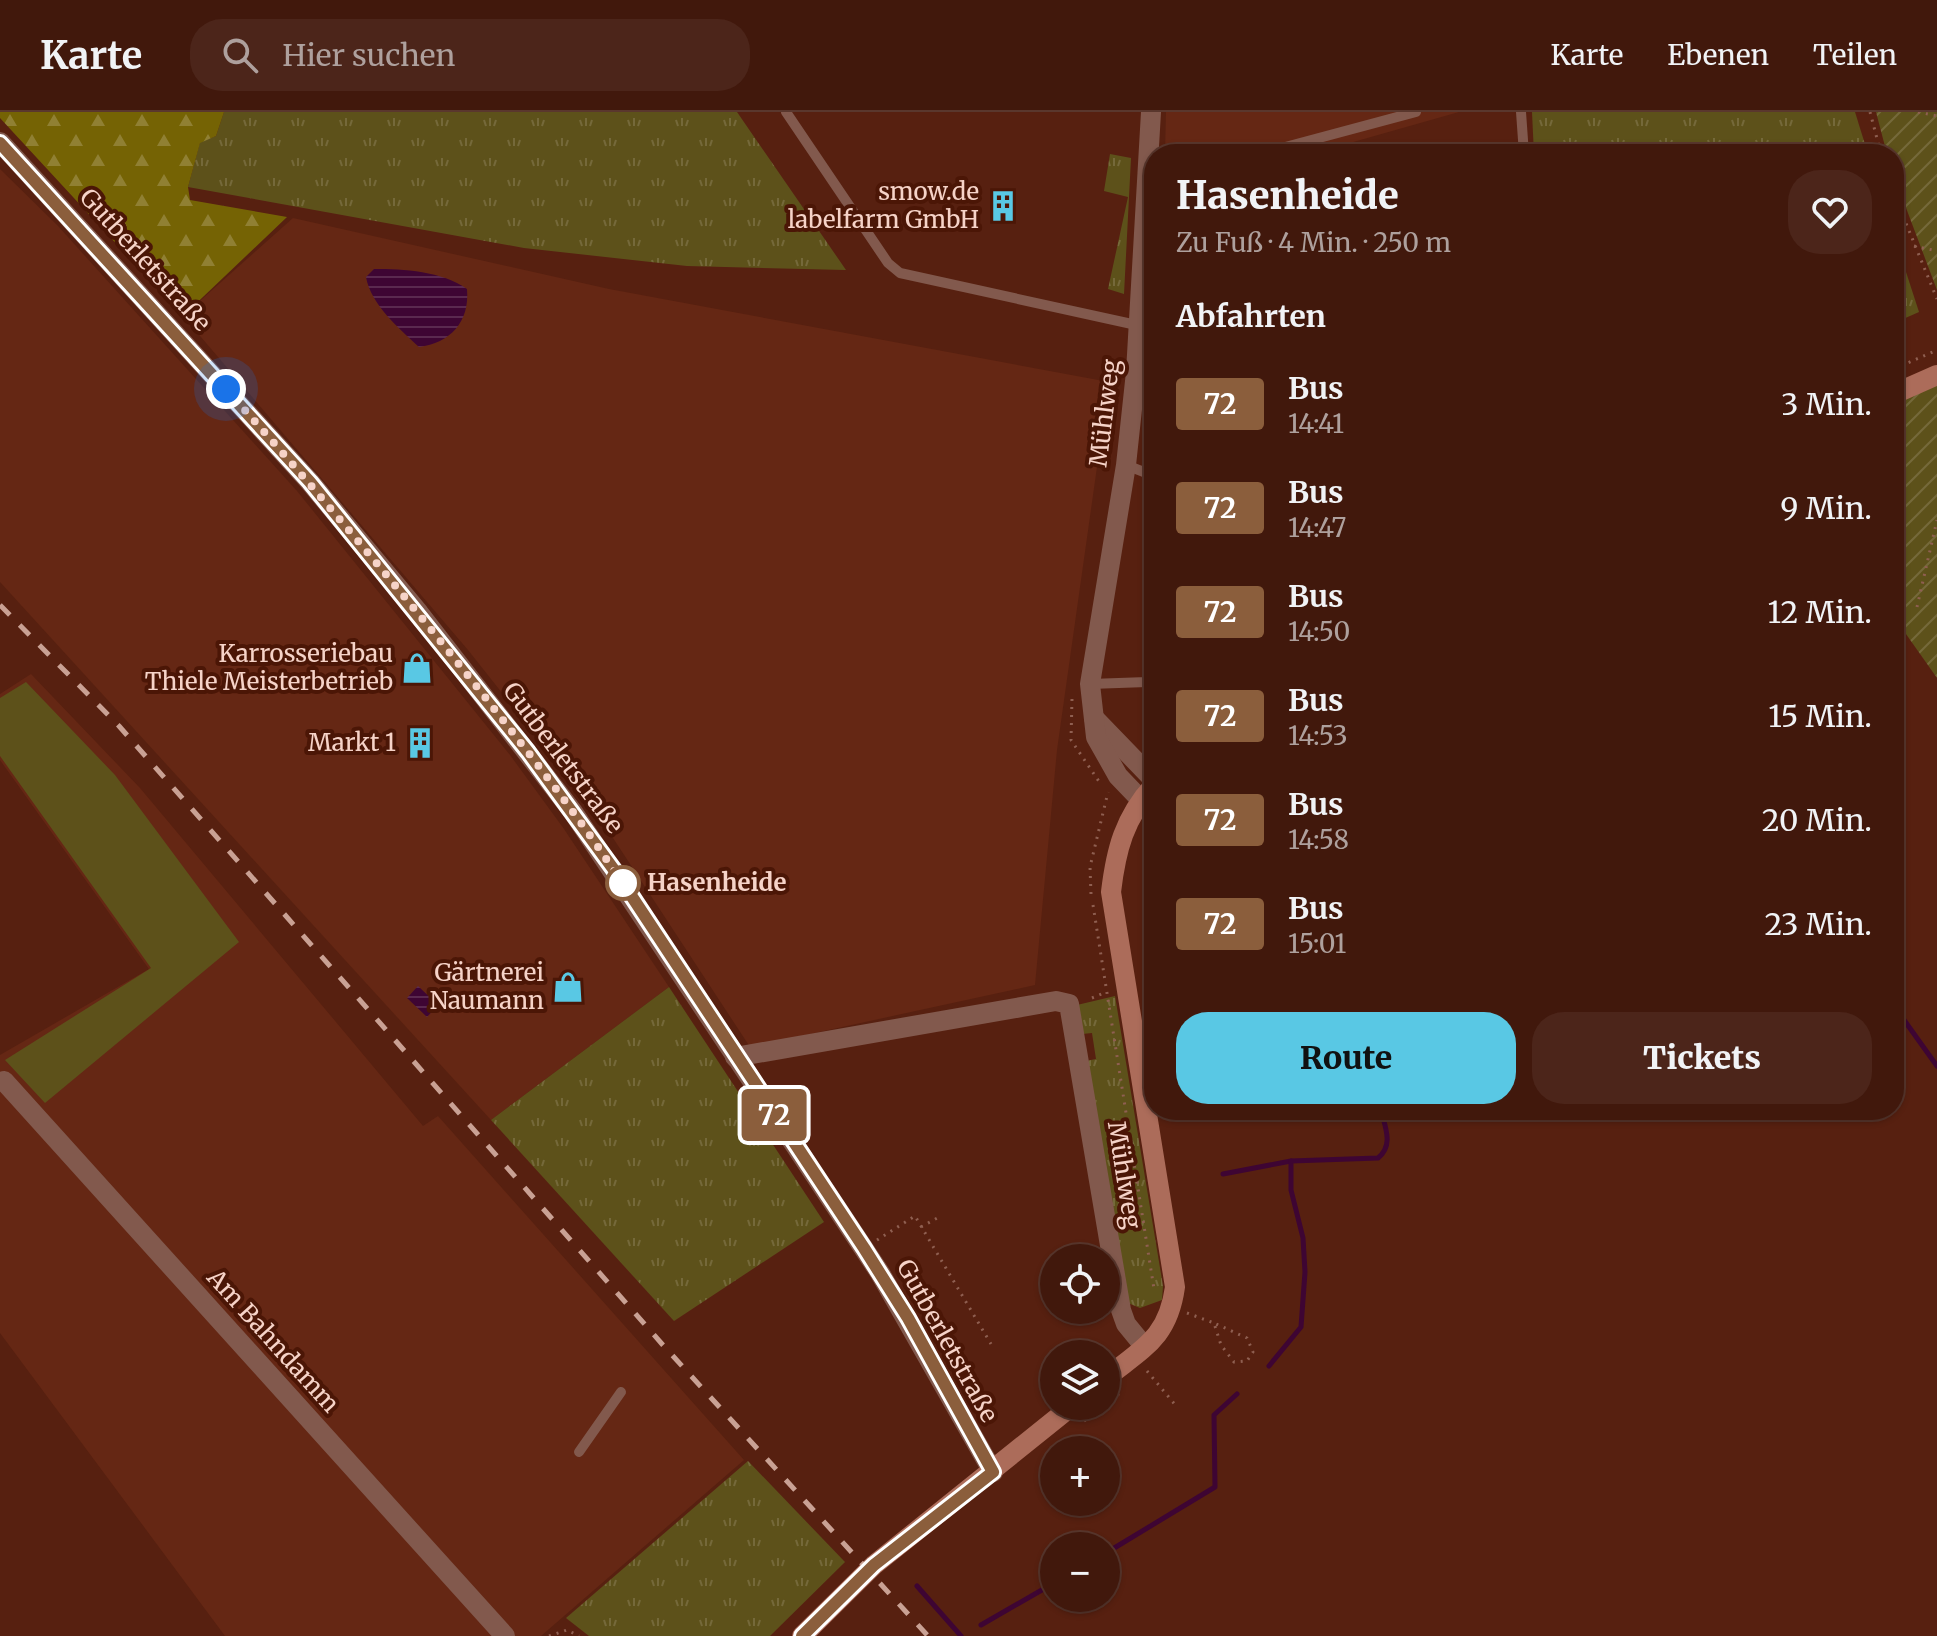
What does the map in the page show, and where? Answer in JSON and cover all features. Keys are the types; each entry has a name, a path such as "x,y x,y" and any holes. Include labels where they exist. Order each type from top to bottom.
{"main road":[{"path":"1904,396 1937,375"},
{"path":"1144,798 1119,839 1111,892 1144,1096"},
{"path":"1120,1366 1161,1332 1172,1308 1175,1287 1148,1120"},
{"path":"802,1636 874,1565 1055,1420"}],"street":[{"name":"Mühlweg","path":"1151,112 1151,144"},
{"name":"Gutberletstraße","path":"0,142 310,482 419,613 580,821 908,1318 993,1472"},
{"name":"Mühlweg","path":"1144,283 1126,465 1081,690 1094,718 1102,750 1118,776 1144,786"},
{"name":"Mühlweg","path":"735,1057 1056,1001 1069,1004 1121,1310 1126,1324 1144,1346"},
{"name":"Am Bahndamm","path":"4,1081 505,1636"}],"lane":[{"path":"786,112 888,263 900,273 1141,326"},
{"path":"1296,144 1416,112"},
{"path":"1521,112 1523,144"},
{"path":"1126,465 1144,472"},
{"path":"1081,690 1144,682"},
{"path":"579,1452 621,1392"}],"path":[{"path":"1870,112 1878,144"},
{"path":"1918,112 1937,116"},
{"path":"1904,220 1937,299"},
{"path":"1914,246 1937,251"},
{"path":"1904,365 1937,350"},
{"path":"1917,607 1937,520"},
{"path":"1081,690 1073,745 1092,775 1109,790"},
{"path":"1092,998 1106,992 1153,1296"},
{"path":"874,1242 915,1216 991,1344"},
{"path":"921,1227 939,1217"},
{"path":"1172,1308 1214,1323 1247,1338 1253,1352 1247,1361 1234,1362 1227,1356 1214,1323"},
{"path":"1147,1371 1177,1407"},
{"path":"549,1636 567,1630 579,1636"}],"shaded area":[{"path":"1166,112 1459,112 1346,144 1165,144"},
{"path":"0,169 58,226 297,491 510,755 564,829 669,987 491,1120 0,582"},
{"path":"293,218 609,289 1109,382 1057,750 1035,985 750,1047 594,809 468,650 183,316"},
{"path":"374,269 422,272 446,278 467,289 465,311 456,329 440,341 419,347 374,297 366,277"},
{"path":"31,674 140,788 423,1126 438,1116 744,1460 541,1636 225,1636 0,1333 0,1055 149,969 0,760 0,694"},
{"path":"418,986 438,1005 427,1017 407,998"}],"green space":[{"path":"0,112 224,112 216,136 200,143 188,187 190,200 287,217 183,316 0,118"},
{"path":"224,112 737,112 846,270 687,266 524,248 188,187 200,142 216,136"},
{"path":"1532,112 1855,112 1865,144 1534,144"},
{"path":"1876,112 1937,112 1937,290 1904,203 1904,144 1884,144"},
{"path":"1110,154 1131,158 1124,294 1108,289 1128,197 1104,191"},
{"path":"1904,266 1919,312 1904,319"},
{"path":"1937,385 1937,678 1904,631 1904,399"},
{"path":"26,682 115,775 239,942 45,1103 5,1060 151,968 0,756 0,698"},
{"path":"669,987 824,1222 674,1321 491,1120"},
{"path":"1115,996 1163,1286 1162,1300 1140,1308 1128,1303 1086,1061 1096,1059 1092,1033 1082,1034 1077,1005"},
{"path":"748,1461 845,1562 770,1636 589,1636 566,1618"}],"waterway":[{"path":"1904,1020 1937,1066"},
{"path":"1269,1366 1301,1327 1305,1272 1303,1238 1291,1190 1291,1161 1378,1158 1387,1142 1384,1120"},
{"path":"1223,1174 1291,1161"},
{"path":"1120,1545 1215,1487 1214,1415 1237,1394"},
{"path":"917,1586 961,1636"},
{"path":"981,1625 1040,1591"}],"railway":[{"path":"0,605 119,726 662,1344 928,1636"}],"bus line":[{"name":"72","path":"0,143 310,482 419,613 573,812 864,1248 908,1318 962,1421 993,1472 898,1544 802,1636"}],"place":[{"name":"smow.de labelfarm GmbH","path":"1003,206"},
{"name":"Karrosseriebau Thiele Meisterbetrieb","path":"417,668"},
{"name":"Markt 1","path":"420,743"},
{"name":"Hasenheide","path":"623,883"},
{"name":"Gärtnerei Naumann","path":"568,987"}],"route":[{"path":"226,389 310,482 419,613 528,752 626,889 623,883"}]}
